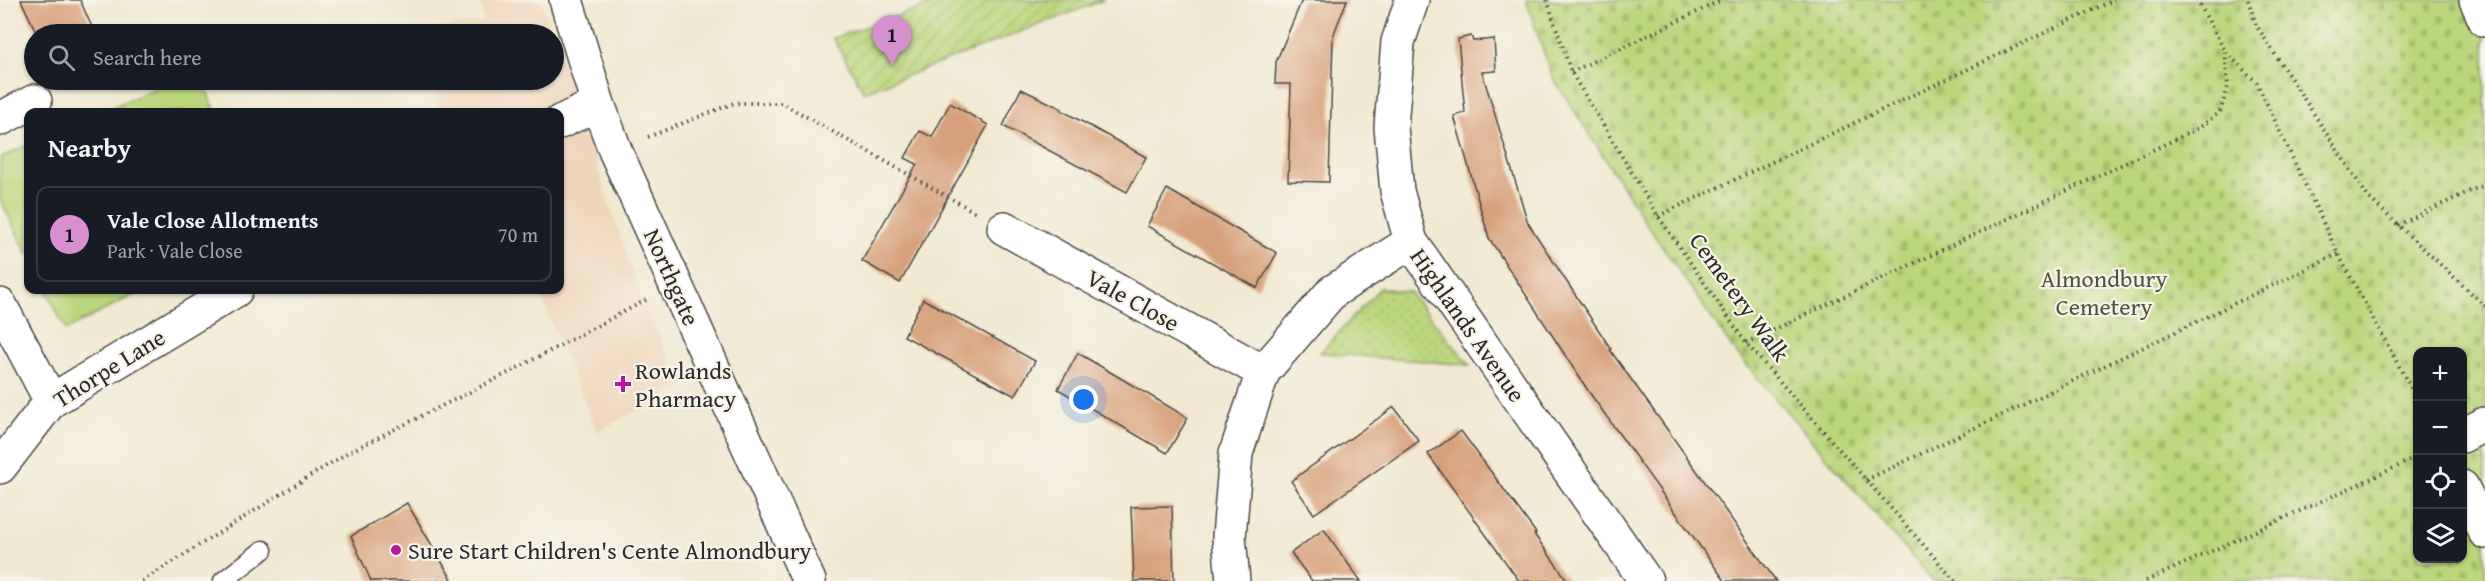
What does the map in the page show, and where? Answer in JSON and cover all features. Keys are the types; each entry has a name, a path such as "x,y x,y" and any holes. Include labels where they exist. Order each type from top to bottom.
{"street":[{"name":"Northgate","path":"566,0 598,104 615,150 808,581"},
{"name":"Highlands Avenue","path":"1412,0 1398,42 1391,128 1397,191 1411,242 1646,581"},
{"path":"2476,0 2485,20"},
{"path":"0,119 35,101"},
{"path":"564,120 598,104"},
{"name":"Vale Close","path":"1004,228 1263,372"},
{"path":"1233,581 1229,537 1236,453 1263,372 1332,292 1411,242"},
{"name":"Thorpe Lane","path":"0,467 51,401 229,294"},
{"path":"0,305 51,401"},
{"path":"2467,434 2485,424"},
{"path":"2467,495 2485,532"}],"lane":[{"path":"223,581 263,550"}],"path":[{"name":"Cemetery Walk","path":"1547,0 1571,72 1658,216 1746,343 1955,581"},
{"path":"1571,72 1722,0"},
{"path":"1658,216 2115,0"},
{"path":"2197,0 2225,51 2257,83 2338,254 2413,392"},
{"path":"2248,0 2256,25 2368,197 2485,306"},
{"path":"1746,343 2199,128 2220,112 2228,87 2225,51"},
{"path":"615,150 734,103 782,103 1004,228"},
{"path":"2398,225 2485,184"},
{"path":"1866,480 2338,254"},
{"path":"142,581 347,453 508,373 675,284"},
{"path":"2146,581 2413,459"}],"shaded area":[{"path":"479,0 541,0 549,24 465,24 484,21"},
{"path":"564,66 640,295 681,385 597,432 540,294 564,294 564,108 439,108 433,90 564,90"}],"green space":[{"path":"945,0 1104,0 864,92 833,38"},
{"name":"Almondbury Cemetery","path":"1526,0 2485,0 2485,581 1933,581 1733,349 1646,223 1552,76"},
{"path":"151,90 206,90 214,108 110,108"},
{"path":"24,147 24,247 0,199 0,158"},
{"path":"1380,288 1409,292 1470,365 1320,353"},
{"path":"48,294 135,294 66,330"}],"building":[{"path":"21,0 80,0 91,24 32,24"},
{"path":"1302,0 1347,0 1333,36 1329,182 1288,181 1291,84 1275,84 1276,62"},
{"path":"1471,36 1473,41 1494,39 1496,71 1482,72 1528,223 1610,350 1776,581 1725,581 1589,392 1489,238 1454,116 1465,113 1458,39"},
{"path":"1021,89 1062,109 1146,157 1127,192 1003,126"},
{"path":"950,103 988,125 900,283 862,261 917,164 905,158 920,131 932,137"},
{"path":"1167,189 1277,253 1257,288 1147,226"},
{"path":"923,299 1035,361 1015,396 904,336"},
{"path":"1078,353 1188,418 1167,453 1058,389"},
{"path":"1394,407 1419,441 1314,514 1291,481"},
{"path":"1461,431 1536,533 1534,534 1568,581 1519,581 1428,454"},
{"name":"Sure Start Children's Cente Almondbury","path":"407,503 453,581 371,581 351,536"},
{"path":"1172,506 1174,581 1134,581 1131,507"},
{"path":"1324,529 1361,581 1312,581 1291,553"}],"place":[{"name":"Vale Close Allotments","path":"892,65"},
{"name":"Rowlands Pharmacy","path":"623,384"},
{"name":"Sure Start Children's Cente Almondbury","path":"396,550"}]}
